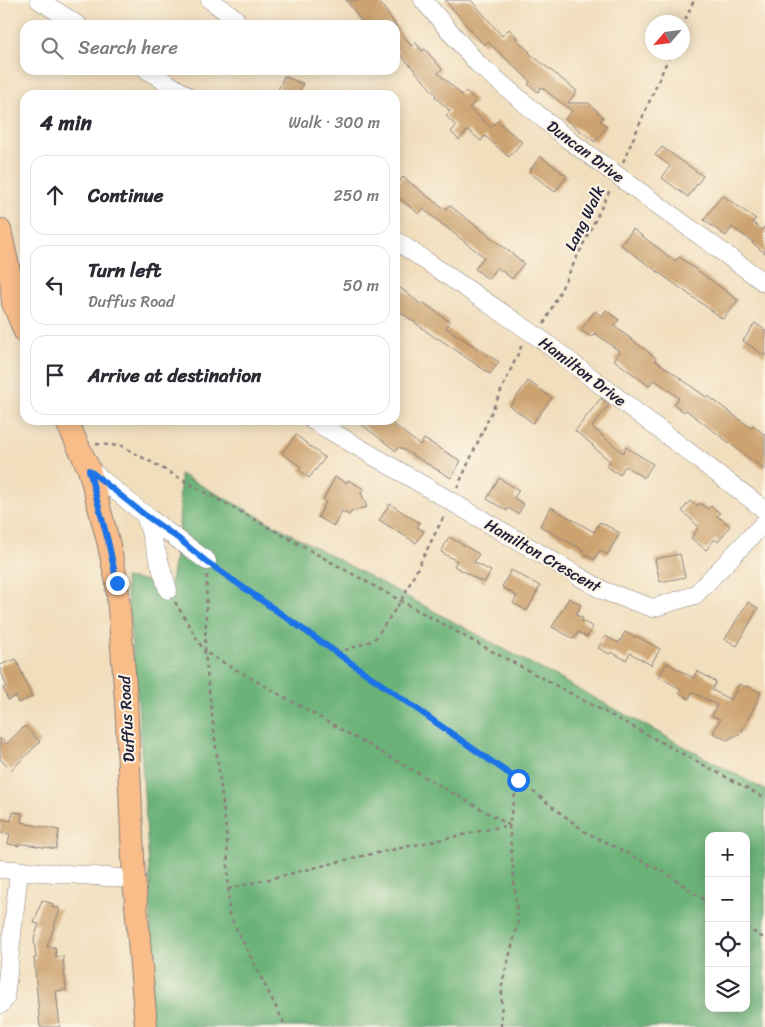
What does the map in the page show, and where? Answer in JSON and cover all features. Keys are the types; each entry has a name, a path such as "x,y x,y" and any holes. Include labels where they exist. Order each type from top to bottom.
{"main road":[{"path":"0,230 11,280 7,303 20,324"},
{"name":"Duffus Road","path":"68,425 89,470 117,583 126,700 134,879 146,1027"}],"street":[{"path":"39,0 70,20"},
{"path":"210,0 235,18"},
{"name":"Duncan Drive","path":"423,0 478,64 566,138 765,283"},
{"path":"155,75 178,90"},
{"name":"Hamilton Drive","path":"400,243 533,333 765,510"},
{"name":"Hamilton Crescent","path":"320,425 604,591 653,608 695,595 765,522"},
{"path":"89,470 207,562"},
{"path":"145,515 168,590"},
{"path":"0,869 134,879"},
{"path":"0,1005 5,1000 19,871"}],"path":[{"path":"687,15 694,0"},
{"name":"Lang Walk","path":"337,653 374,640 401,602 533,333 618,175 668,60"},
{"path":"77,442 122,446 401,602 765,798"},
{"path":"207,562 205,652 227,838 229,914 286,1027"},
{"path":"207,562 518,780 584,831 667,874 705,900"},
{"path":"168,590 205,652 509,825"},
{"path":"501,1027 502,984 518,923 509,825 518,780"},
{"path":"228,889 358,857 509,825"},
{"path":"750,930 765,939"}],"green space":[{"path":"180,474 765,790 765,1027 151,1027 150,881 138,704 125,578 148,581 169,590 179,539"}],"building":[{"path":"346,0 378,0 392,20 360,20"},
{"path":"445,0 471,0 502,36 509,29 529,53 577,91 568,103 589,103 603,117 600,121 607,126 595,142 565,119 572,111 541,87 538,92 528,84 530,81 488,42 484,45"},
{"path":"400,31 411,46 415,42 422,51 425,49 442,69 438,73 462,95 466,91 476,101 469,108 491,127 497,121 522,142 509,157 485,136 481,141 468,130 459,140 451,132 456,126 446,116 450,111 435,97 436,95 400,54"},
{"path":"284,76 303,84 300,90 278,90"},
{"path":"662,147 703,176 688,197 662,178 670,166 655,155"},
{"path":"540,156 567,176 555,192 529,172"},
{"path":"403,177 445,210 449,205 524,263 512,279 497,267 488,279 475,269 484,257 423,209 419,214 400,199 400,181"},
{"path":"722,195 756,219 752,222 762,230 765,226 765,253 732,227 726,236 704,220"},
{"path":"633,229 675,261 679,257 738,300 723,319 621,245"},
{"path":"400,288 422,305 424,303 450,322 446,328 499,362 490,374 400,312"},
{"path":"606,310 619,320 614,326 656,358 655,360 751,428 753,425 765,435 765,470 686,410 684,412 674,404 679,398 654,379 649,386 614,360 620,352 595,333 591,337 581,330 595,311 602,316"},
{"path":"755,323 765,330 765,356 743,341"},
{"path":"528,381 552,398 533,423 510,406"},
{"path":"601,398 609,405 592,427 623,453 626,447 653,464 644,478 625,466 620,475 606,466 610,461 575,431"},
{"path":"362,425 394,425 420,445 424,439 461,461 451,478 399,447 396,451"},
{"path":"296,435 325,458 309,478 299,470 301,467 282,453"},
{"path":"335,477 347,483 348,480 364,489 361,493 367,507 352,511 349,515 342,511 334,526 318,517 326,502 323,500"},
{"path":"499,478 519,490 514,498 524,504 518,514 508,508 507,511 487,499"},
{"path":"690,501 697,506 699,503 708,509 711,506 720,513 717,516 730,526 718,542 715,539 706,550 691,538 699,527 682,511"},
{"path":"390,504 420,523 417,527 424,531 416,543 379,520"},
{"path":"551,507 594,532 600,522 620,533 607,555 600,550 594,560 582,552 583,550 540,526"},
{"path":"449,537 479,554 474,562 491,571 484,583 454,566 457,561 441,552"},
{"path":"680,554 685,577 660,582 655,559"},
{"path":"511,570 540,586 527,611 513,603 517,596 502,587"},
{"path":"569,598 581,605 576,615 583,618 582,621 593,627 587,637 578,632 574,639 552,627"},
{"path":"748,602 758,608 737,646 725,639"},
{"path":"625,632 660,649 651,665 630,653 626,660 598,648 605,636 619,643"},
{"path":"16,659 32,697 18,703 16,696 8,700 3,688 7,687 0,669 0,665"},
{"path":"667,663 693,678 697,671 716,682 712,690 731,700 739,684 745,687 748,686 761,693 741,733 727,740 713,733 720,719 712,716 717,705 692,692 689,699 679,693 681,689 659,677"},
{"path":"25,726 40,742 11,770 0,759 0,738 6,744"},
{"path":"13,812 22,813 21,822 59,830 56,849 24,844 19,844 19,846 8,844 10,834 0,833 0,819 11,821"},
{"path":"42,900 53,904 52,907 60,909 47,947 55,947 56,957 63,956 66,990 56,991 60,1027 40,1027 34,958 36,958 34,939 39,924 34,923"}],"route":[{"path":"117,583 89,470 207,562 518,780"}]}
